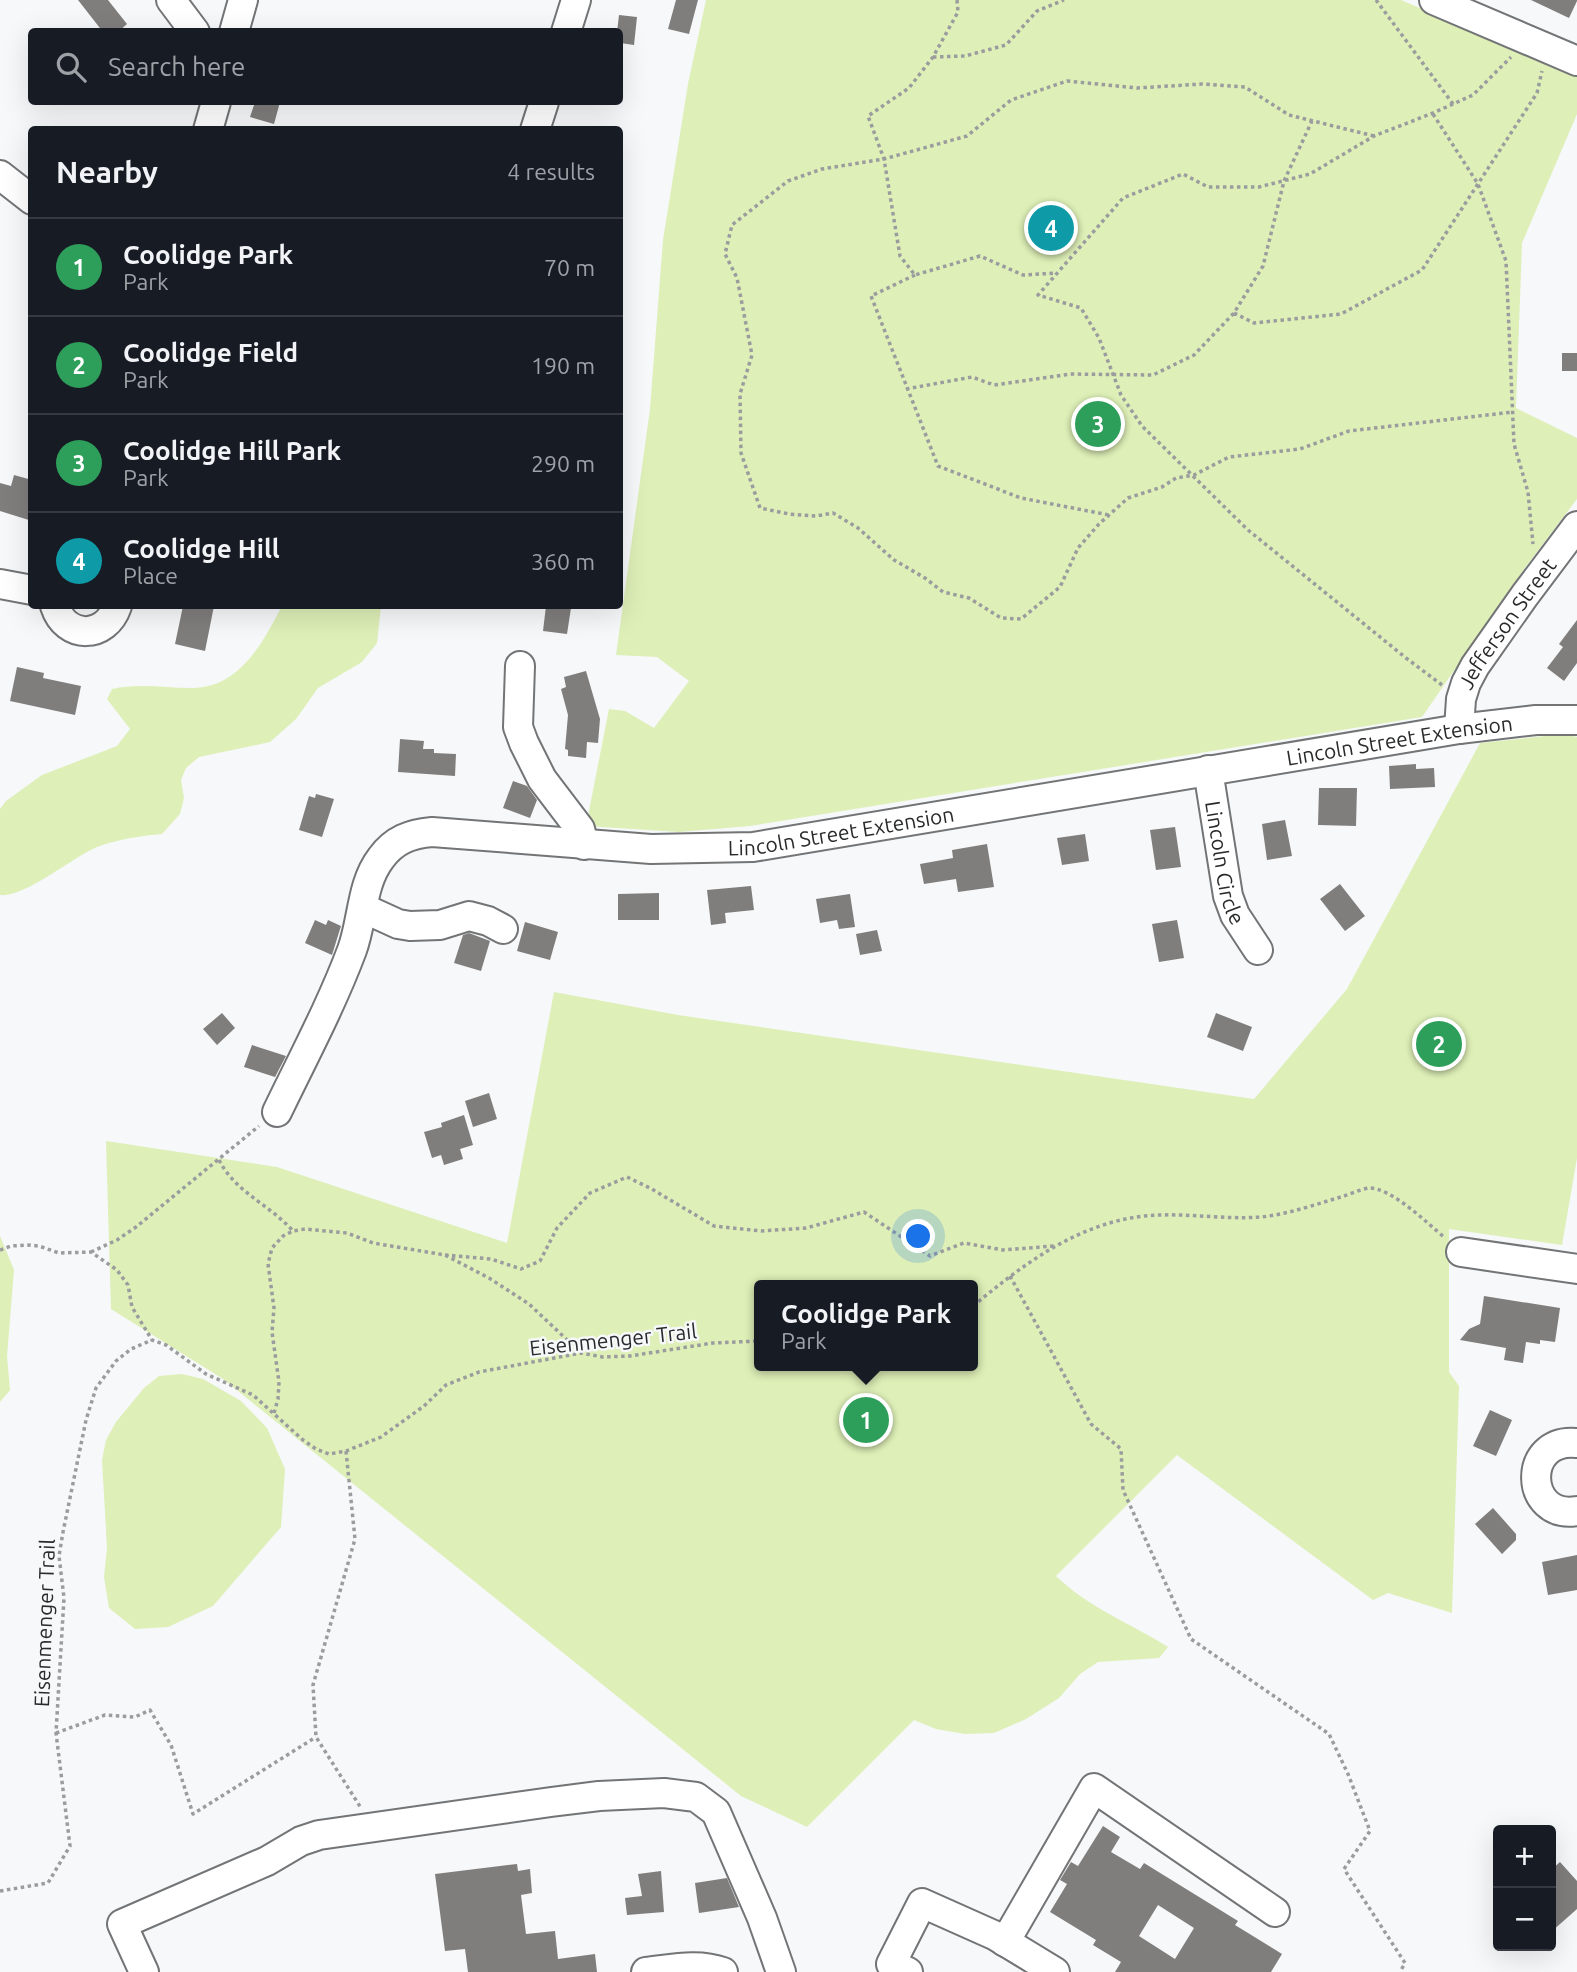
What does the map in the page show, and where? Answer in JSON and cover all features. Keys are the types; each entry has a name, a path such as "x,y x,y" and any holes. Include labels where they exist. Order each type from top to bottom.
{"street":[{"path":"171,0 192,28"},
{"path":"235,28 243,0"},
{"path":"567,28 576,0"},
{"path":"1434,0 1577,61"},
{"path":"209,126 215,105"},
{"path":"536,126 543,105"},
{"path":"0,175 28,197"},
{"name":"Jefferson Street","path":"1459,729 1461,699 1475,666 1540,573 1577,526"},
{"path":"0,584 28,589"},
{"path":"56,609 63,622 82,631 104,626 113,618 116,609"},
{"path":"520,666 518,727 542,779 580,829 584,845"},
{"name":"Lincoln Street Extension","path":"277,1112 352,949 366,888 380,859 398,841 409,835 432,832 677,850 777,844 1459,729 1536,720 1577,720"},
{"name":"Lincoln Circle","path":"1208,770 1228,896 1235,915 1258,950"},
{"path":"363,908 398,924 410,926 440,925 469,916 488,921 503,929"},
{"path":"1461,1252 1577,1269"},
{"path":"1577,1443 1559,1444 1551,1448 1540,1460 1535,1479 1543,1499 1551,1507 1562,1511 1577,1511"},
{"path":"1005,1942 1094,1788 1275,1912"},
{"path":"144,1972 122,1924 267,1861 301,1841 338,1831 372,1826 599,1796 664,1793 696,1797 707,1803 722,1822 781,1972"},
{"path":"908,1972 891,1964 922,1903 1005,1942 1055,1972"},
{"path":"646,1972 694,1966 723,1972"}],"path":[{"path":"915,275 900,256 884,159 868,116 909,88 933,57 958,12 957,0"},
{"path":"933,57 965,56 1006,45 1037,10 1064,0"},
{"path":"1376,0 1453,104"},
{"path":"1461,699 1406,659 1248,530 1143,426 1121,395 1088,317 1080,309 1038,295 1123,198 1183,174 1208,187 1259,187 1310,174 1374,136 1472,95 1538,45"},
{"path":"1234,313 1254,324 1341,314 1422,270 1536,93 1538,45"},
{"path":"1374,136 1289,115 1245,87 1202,84 1137,88 1067,81 1011,100 967,136 884,159 822,169 788,181 732,225 725,254 737,278 752,355 740,394 741,453 760,508 816,516 832,513 858,528 894,560 943,592 969,598 1002,618 1021,619 1059,587 1078,548 1128,498 1162,487 1176,478 1194,475 1229,457 1300,449 1349,431 1513,412"},
{"path":"1433,113 1478,184 1506,261 1514,444 1528,492 1534,559 1540,573"},
{"path":"906,389 972,377 994,385 1070,374 1153,375 1194,355 1234,313 1263,266 1284,181 1312,121"},
{"path":"1057,273 1023,275 980,256 915,275 871,296 938,466 1021,498 1109,515"},
{"path":"0,1250 11,1246 39,1246 66,1254 90,1252 117,1240 277,1112"},
{"path":"219,1160 236,1185 281,1216 293,1231"},
{"path":"274,1413 279,1382 272,1332 274,1308 268,1264 272,1248 283,1236 293,1231 305,1229 347,1233 373,1243 445,1255 491,1259 521,1269 540,1261 556,1228 590,1193 626,1177 650,1188 713,1226 761,1231 806,1228 864,1212 930,1256 964,1243 1003,1250 1054,1246"},
{"path":"978,1302 1054,1246 1086,1230 1109,1223 1146,1216 1260,1217 1287,1213 1370,1188 1401,1201 1461,1252"},
{"name":"Eisenmenger Trail","path":"90,1252 117,1270 128,1285 132,1307 152,1340 166,1345 206,1374 253,1395 316,1449 329,1454 346,1451 381,1437 424,1406 446,1385 479,1373 581,1353 603,1357 630,1356 713,1343 754,1341"},
{"path":"445,1255 489,1278 529,1304 581,1353"},
{"path":"1010,1276 1091,1424 1121,1449 1124,1490 1191,1639 1329,1734 1370,1831 1343,1869 1405,1963 1400,1972"},
{"name":"Eisenmenger Trail","path":"0,1891 48,1883 70,1846 56,1733 64,1598 59,1556 86,1420 96,1388 116,1360 131,1349 152,1340"},
{"path":"346,1451 355,1539 313,1685 316,1737 372,1826"},
{"path":"56,1733 105,1715 135,1717 150,1710 171,1745 193,1814 316,1737"}],"green space":[{"path":"706,0 1401,0 1577,75 1577,114 1522,243 1516,408 1577,438 1577,499 1524,569 1422,717 750,826 679,832 586,826 609,709 625,711 654,728 689,681 657,657 616,655 650,409 663,240 688,84"},
{"path":"280,609 381,609 377,643 362,662 318,688 296,719 270,742 199,757 186,768 181,780 184,798 180,814 162,834 129,838 97,847 35,884 0,895 0,809 6,801 42,775 117,746 130,729 107,699 112,689 209,686 237,672 267,634"},
{"path":"1565,734 1577,737 1577,1158 1562,1245 1449,1229 1449,1372 1459,1386 1452,1613 1388,1593 1373,1600 1177,1455 1056,1576 1096,1606 1168,1647 1159,1658 1098,1662 1080,1674 1059,1698 1026,1719 994,1733 965,1734 936,1729 914,1720 807,1827 741,1796 223,1379 111,1309 106,1141 277,1167 507,1243 554,992 678,1015 1254,1099 1347,989 1480,743"},
{"path":"0,1236 14,1270 7,1356 10,1390 0,1402"},
{"path":"182,1374 203,1379 241,1401 267,1428 285,1469 281,1527 213,1606 168,1627 135,1629 109,1608 104,1577 107,1548 102,1460 106,1440 116,1422 144,1388 159,1376"}],"building":[{"path":"78,0 108,0 127,24 122,28 100,28"},
{"path":"676,0 698,0 689,34 668,29"},
{"path":"1531,0 1577,0 1577,1 1569,18"},
{"path":"619,15 637,17 634,45 623,43 623,28 617,28"},
{"path":"254,105 279,105 274,124 250,117"},
{"path":"1562,353 1577,353 1577,371 1562,371"},
{"path":"14,475 28,479 28,520 0,511 0,483 11,486"},
{"path":"182,609 213,609 205,651 175,644"},
{"path":"546,609 571,609 567,634 543,631"},
{"path":"1577,620 1577,663 1564,681 1547,668 1563,647 1559,644"},
{"path":"17,667 44,673 43,678 81,686 75,715 10,701"},
{"path":"586,671 600,719 598,743 587,742 586,758 568,756 568,750 565,749 568,715 561,689 566,687 564,677"},
{"path":"400,739 424,741 423,749 434,749 434,753 456,754 455,776 398,772"},
{"path":"1416,764 1416,769 1434,768 1435,787 1390,789 1389,766"},
{"path":"513,781 527,786 537,800 530,818 503,808"},
{"path":"1319,788 1357,788 1356,826 1318,825"},
{"path":"316,794 334,799 322,837 299,830 309,796 315,798"},
{"path":"1285,820 1292,856 1267,860 1262,824"},
{"path":"1175,827 1181,867 1156,870 1150,830"},
{"path":"1085,834 1089,861 1062,865 1057,838"},
{"path":"987,844 994,887 958,892 956,879 924,884 920,864 953,858 952,850"},
{"path":"1340,884 1365,916 1345,931 1320,899"},
{"path":"751,886 754,910 725,913 726,923 711,925 707,890"},
{"path":"659,893 659,920 618,920 618,894"},
{"path":"850,894 855,927 839,929 837,920 820,923 816,899"},
{"path":"315,920 326,925 328,920 341,926 332,955 305,943"},
{"path":"1177,920 1184,958 1159,962 1152,924"},
{"path":"525,922 558,932 550,960 517,951"},
{"path":"877,930 882,951 860,955 856,934"},
{"path":"469,933 490,941 481,971 454,963 463,935"},
{"path":"222,1013 235,1028 217,1045 203,1029"},
{"path":"1216,1013 1252,1027 1243,1051 1207,1037"},
{"path":"252,1045 286,1056 275,1077 244,1067"},
{"path":"489,1093 497,1119 473,1127 465,1101"},
{"path":"464,1115 473,1145 460,1149 463,1159 444,1165 441,1155 432,1158 424,1132 442,1127 441,1123"},
{"path":"1484,1296 1560,1308 1555,1342 1526,1342 1523,1363 1504,1360 1506,1348 1460,1340 1469,1329 1480,1324"},
{"path":"1490,1410 1512,1420 1496,1456 1473,1446"},
{"path":"1493,1508 1516,1534 1516,1540 1502,1554 1475,1524"},
{"path":"1577,1555 1577,1590 1548,1595 1542,1562"},
{"path":"1103,1826 1120,1837 1111,1852 1140,1869 1144,1863 1238,1921 1235,1925 1282,1954 1271,1972 1115,1972 1121,1962 1093,1945 1096,1940 1050,1912 1067,1884 1060,1880 1071,1862 1078,1866","holes":["1158,1905 1194,1928 1175,1959 1139,1936"]},
{"path":"1560,1862 1577,1881 1577,1909 1556,1928 1556,1888 1556,1866"},
{"path":"517,1864 518,1871 530,1869 532,1893 521,1895 526,1934 555,1931 558,1959 595,1954 597,1972 468,1972 465,1949 445,1951 435,1874"},
{"path":"661,1871 664,1912 627,1915 625,1898 642,1896 638,1874"},
{"path":"727,1878 739,1907 699,1913 695,1883"}],"place":[{"name":"Coolidge Hill","path":"1051,228"},
{"name":"Coolidge Hill Park","path":"1098,424"},
{"name":"Coolidge Field","path":"1439,1044"},
{"name":"Coolidge Park","path":"866,1420"}]}
